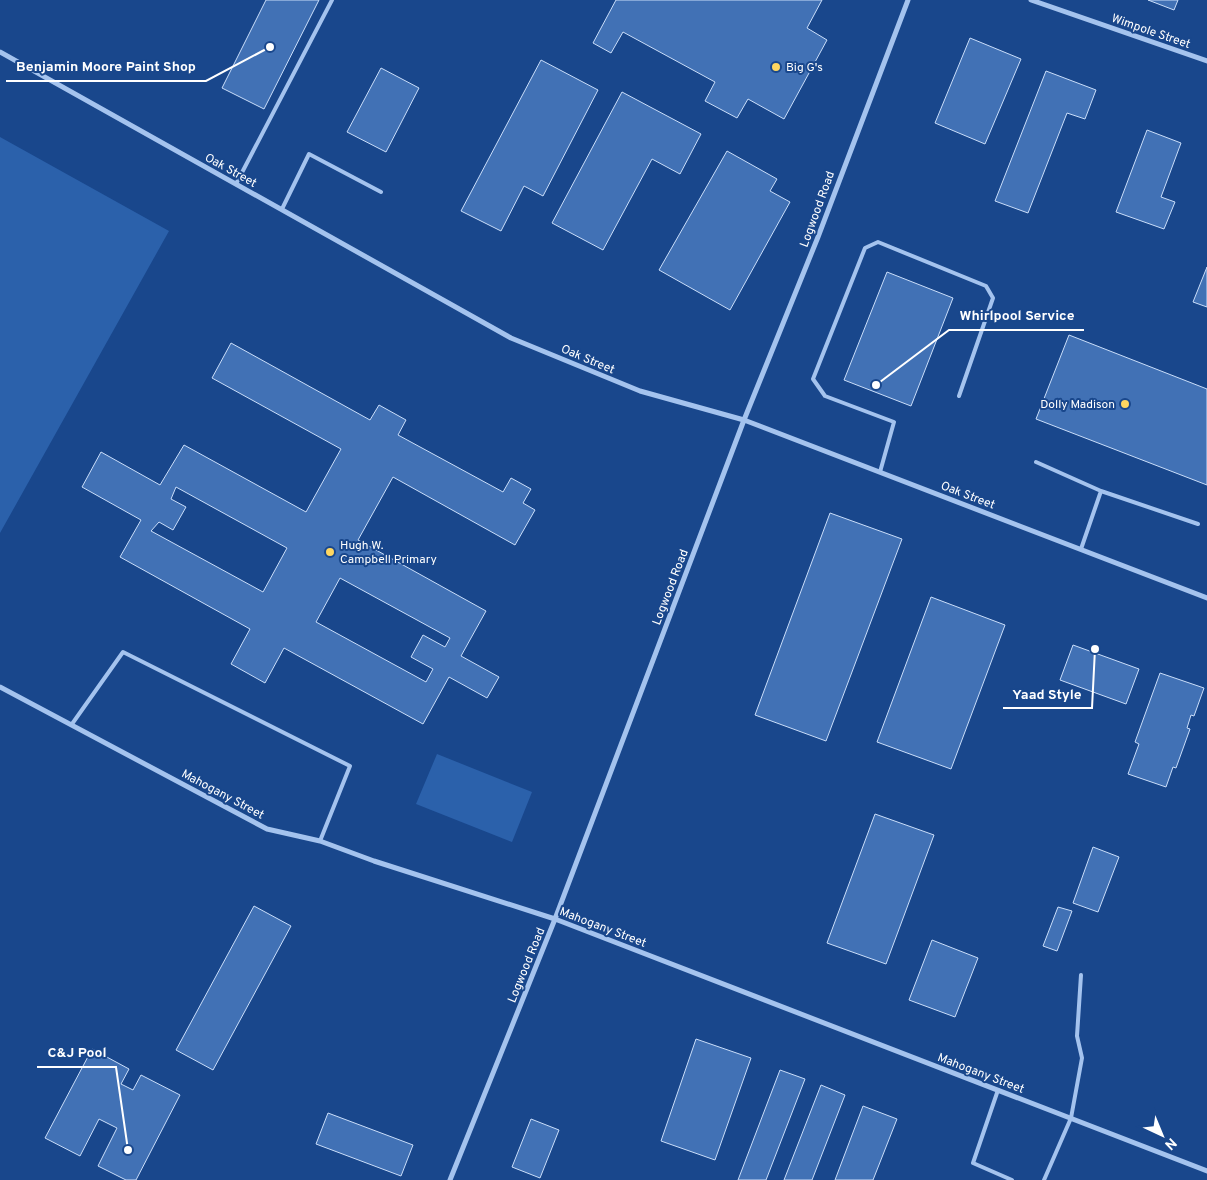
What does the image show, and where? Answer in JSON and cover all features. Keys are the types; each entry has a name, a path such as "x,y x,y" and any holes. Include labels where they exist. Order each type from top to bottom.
{"street":[{"name":"Logwood Road","path":"450,1180 555,918 744,420 818,237 908,0"},
{"name":"Wimpole Street","path":"1031,0 1207,61"},
{"name":"Oak Street","path":"0,52 511,338 640,391 744,420 1207,598"},
{"name":"Mahogany Street","path":"0,687 267,829 320,841 374,861 555,918 1207,1171"}],"lane":[{"path":"236,184 332,0"},
{"path":"282,209 309,154 381,192"},
{"path":"880,472 894,422 824,396 813,378 865,248 878,242 986,286 993,298 959,396"},
{"path":"1036,462 1101,491 1198,524"},
{"path":"1081,549 1101,491"},
{"path":"72,724 123,652 350,766 320,841"},
{"path":"1044,1180 1071,1118 1082,1058 1077,1036 1081,975"},
{"path":"998,1090 973,1163 1012,1180"}],"shaded area":[{"path":"0,137 169,231 0,533"},
{"path":"437,754 532,792 512,842 416,804"}],"building":[{"path":"266,0 319,0 264,109 222,88"},
{"path":"616,0 822,0 807,28 827,40 784,119 748,99 737,118 705,101 715,82 623,32 611,53 593,43"},
{"path":"1148,0 1178,0 1174,10"},
{"path":"970,38 1021,59 985,144 935,123"},
{"path":"541,60 598,90 543,196 524,186 501,231 461,211"},
{"path":"381,68 419,88 386,152 347,132"},
{"path":"1046,71 1096,90 1085,119 1067,113 1028,213 995,201"},
{"path":"622,92 701,134 680,174 652,159 603,250 552,223"},
{"path":"1147,130 1181,143 1161,197 1175,202 1164,229 1116,212"},
{"path":"727,151 777,179 770,191 790,202 730,310 659,270"},
{"path":"1207,267 1207,307 1193,302"},
{"path":"887,272 953,298 911,406 844,380"},
{"name":"Dolly Madison","path":"1069,335 1207,389 1207,485 1036,419"},
{"path":"231,343 370,420 379,405 406,420 398,435 503,492 511,478 531,489 523,503 535,510 515,545 393,477 358,540 486,611 461,656 499,677 487,698 449,677 423,724 284,648 265,683 231,664 250,629 120,557 141,520 82,487 101,452 160,485 184,445 306,512 341,449 212,378","holes":["176,487 287,548 263,592 151,531 159,522 173,530 186,507 171,499","340,578 450,638 445,647 423,635 411,657 433,669 426,682 316,622"]},
{"path":"830,513 902,539 826,741 755,715"},
{"path":"931,597 1005,625 951,769 877,742"},
{"path":"1073,645 1139,669 1126,704 1060,680"},
{"path":"1160,673 1204,688 1194,716 1191,715 1187,728 1190,729 1176,768 1173,767 1166,787 1128,774 1139,744 1135,742"},
{"path":"875,814 934,835 886,964 827,943"},
{"path":"1093,847 1119,857 1098,912 1073,903"},
{"path":"254,906 291,926 213,1070 176,1050"},
{"path":"1058,907 1072,911 1057,951 1043,946"},
{"path":"932,940 978,958 955,1017 909,1000"},
{"path":"696,1039 751,1058 715,1160 661,1141"},
{"path":"92,1049 129,1069 121,1084 133,1090 141,1075 180,1095 136,1180 126,1180 98,1166 117,1128 99,1119 80,1156 45,1138"},
{"path":"780,1070 805,1079 766,1180 738,1180"},
{"path":"821,1085 845,1095 812,1180 784,1180"},
{"path":"863,1106 897,1119 873,1180 835,1180"},
{"path":"328,1113 413,1145 401,1176 316,1144"},
{"path":"531,1119 559,1130 540,1178 512,1167"}],"place":[{"name":"Benjamin Moore Paint Shop","path":"270,47"},
{"name":"Big G's","path":"776,67"},
{"name":"Whirlpool Service","path":"876,385"},
{"name":"Dolly Madison","path":"1125,404"},
{"name":"Hugh W. Campbell Primary","path":"330,552"},
{"name":"Yaad Style","path":"1095,649"},
{"name":"C&J Pool","path":"128,1150"}]}
